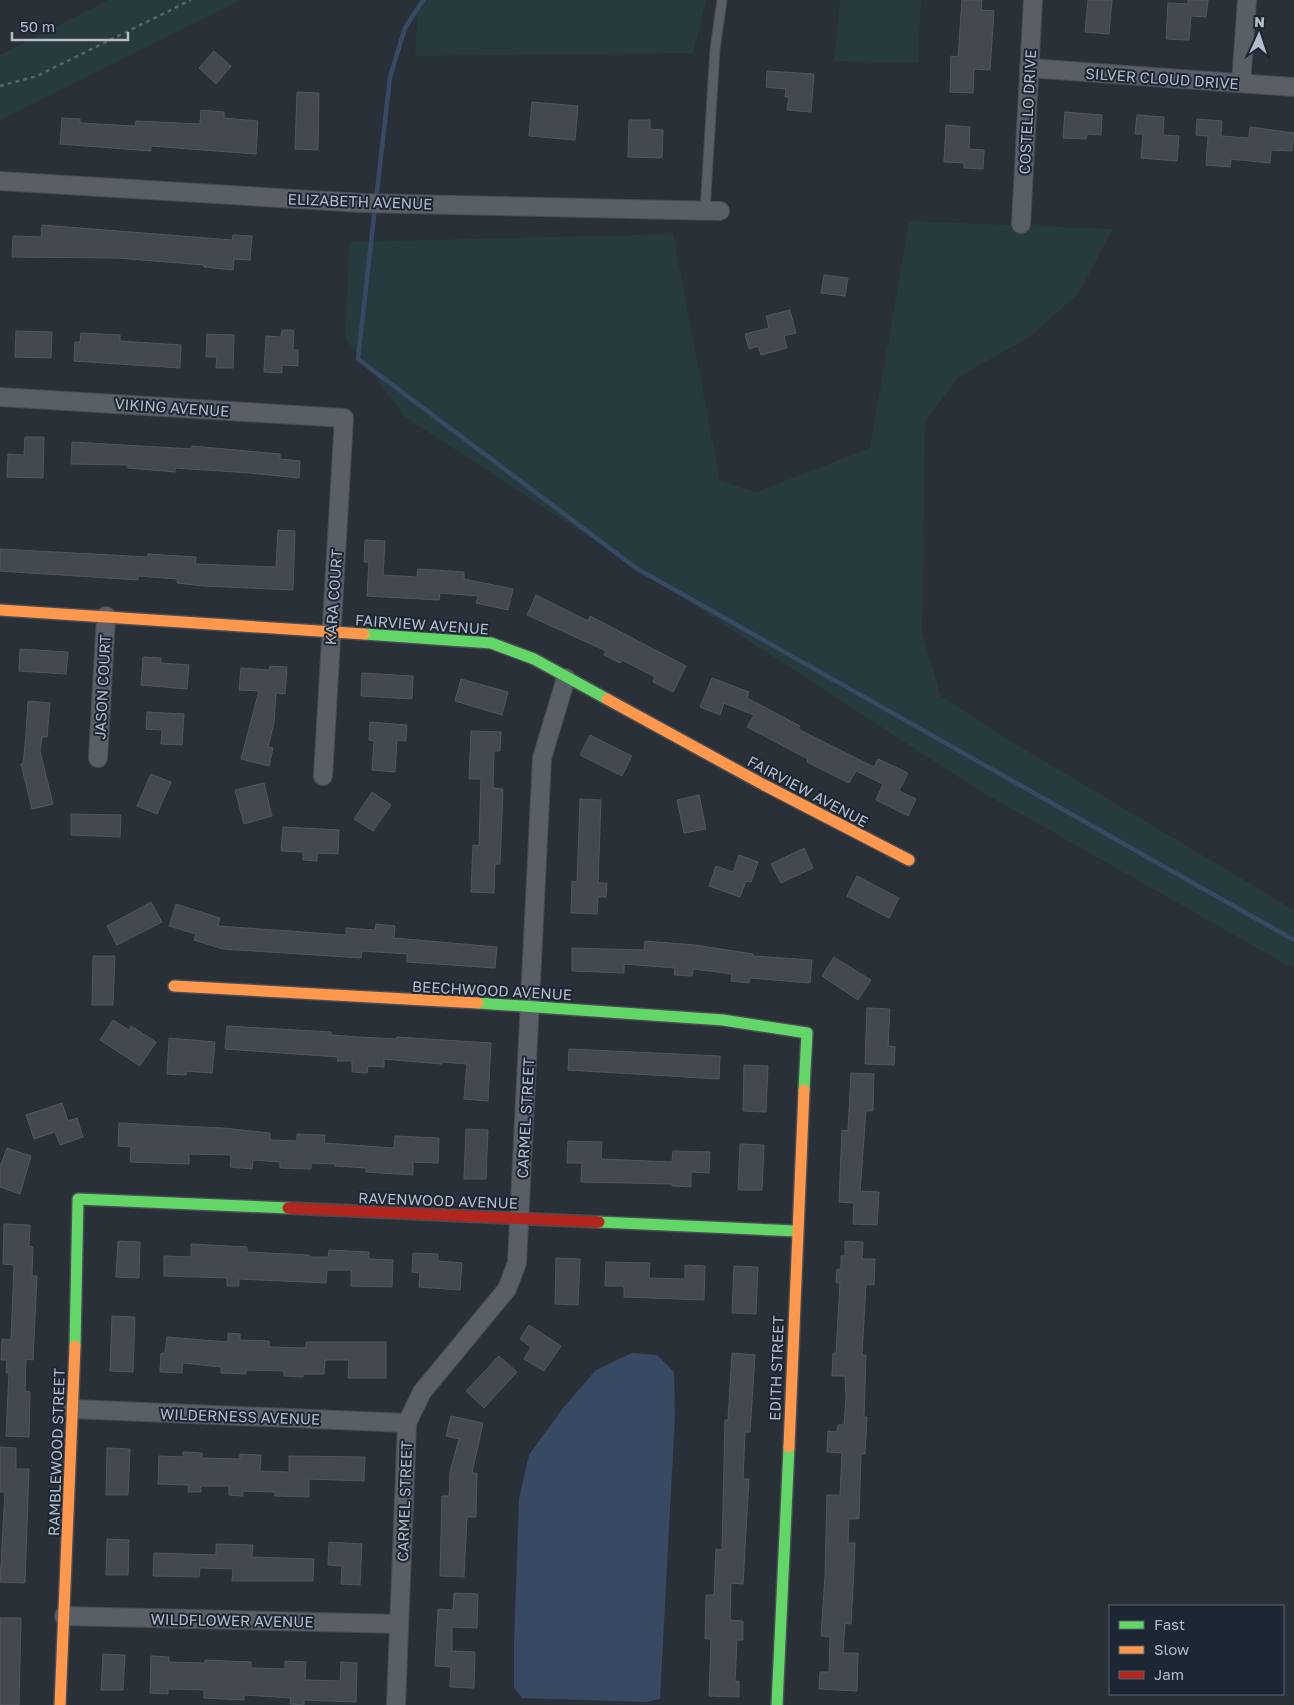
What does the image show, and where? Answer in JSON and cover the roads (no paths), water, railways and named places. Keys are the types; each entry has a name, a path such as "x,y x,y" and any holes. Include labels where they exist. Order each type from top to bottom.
{"street":[{"name":"COSTELLO DRIVE","path":"1020,224 1033,0"},
{"path":"1241,83 1247,0"},
{"name":"SILVER CLOUD DRIVE","path":"1029,68 1294,87"},
{"name":"ELIZABETH AVENUE","path":"0,181 362,203 712,211"},
{"name":"VIKING AVENUE","path":"0,397 344,418"},
{"name":"KARA COURT","path":"323,776 344,418"},
{"name":"FAIRVIEW AVENUE","path":"0,610 491,643 534,659 566,678 909,860"},
{"name":"JASON COURT","path":"98,758 106,616"},
{"name":"CARMEL STREET","path":"396,1705 407,1423 422,1392 507,1289 517,1263 521,1218 542,758 566,678"},
{"name":"BEECHWOOD AVENUE","path":"174,986 530,1006 723,1020 807,1033"},
{"name":"EDITH STREET","path":"777,1705 807,1033"},
{"name":"RAVENWOOD AVENUE","path":"78,1199 797,1231"},
{"name":"RAMBLEWOOD STREET","path":"60,1705 78,1199"},
{"name":"WILDERNESS AVENUE","path":"72,1409 407,1423"},
{"name":"WILDFLOWER AVENUE","path":"64,1616 400,1624"}],"lane":[{"path":"712,211 715,49 722,0"}],"water":[{"path":"632,1353 657,1355 674,1372 675,1415 660,1699 646,1702 522,1698 514,1687 514,1643 519,1499 529,1455 563,1408 596,1370"}],"waterway":[{"path":"376,200 390,77 405,28 423,0"},
{"path":"375,207 358,359 636,568 1294,940"}]}
